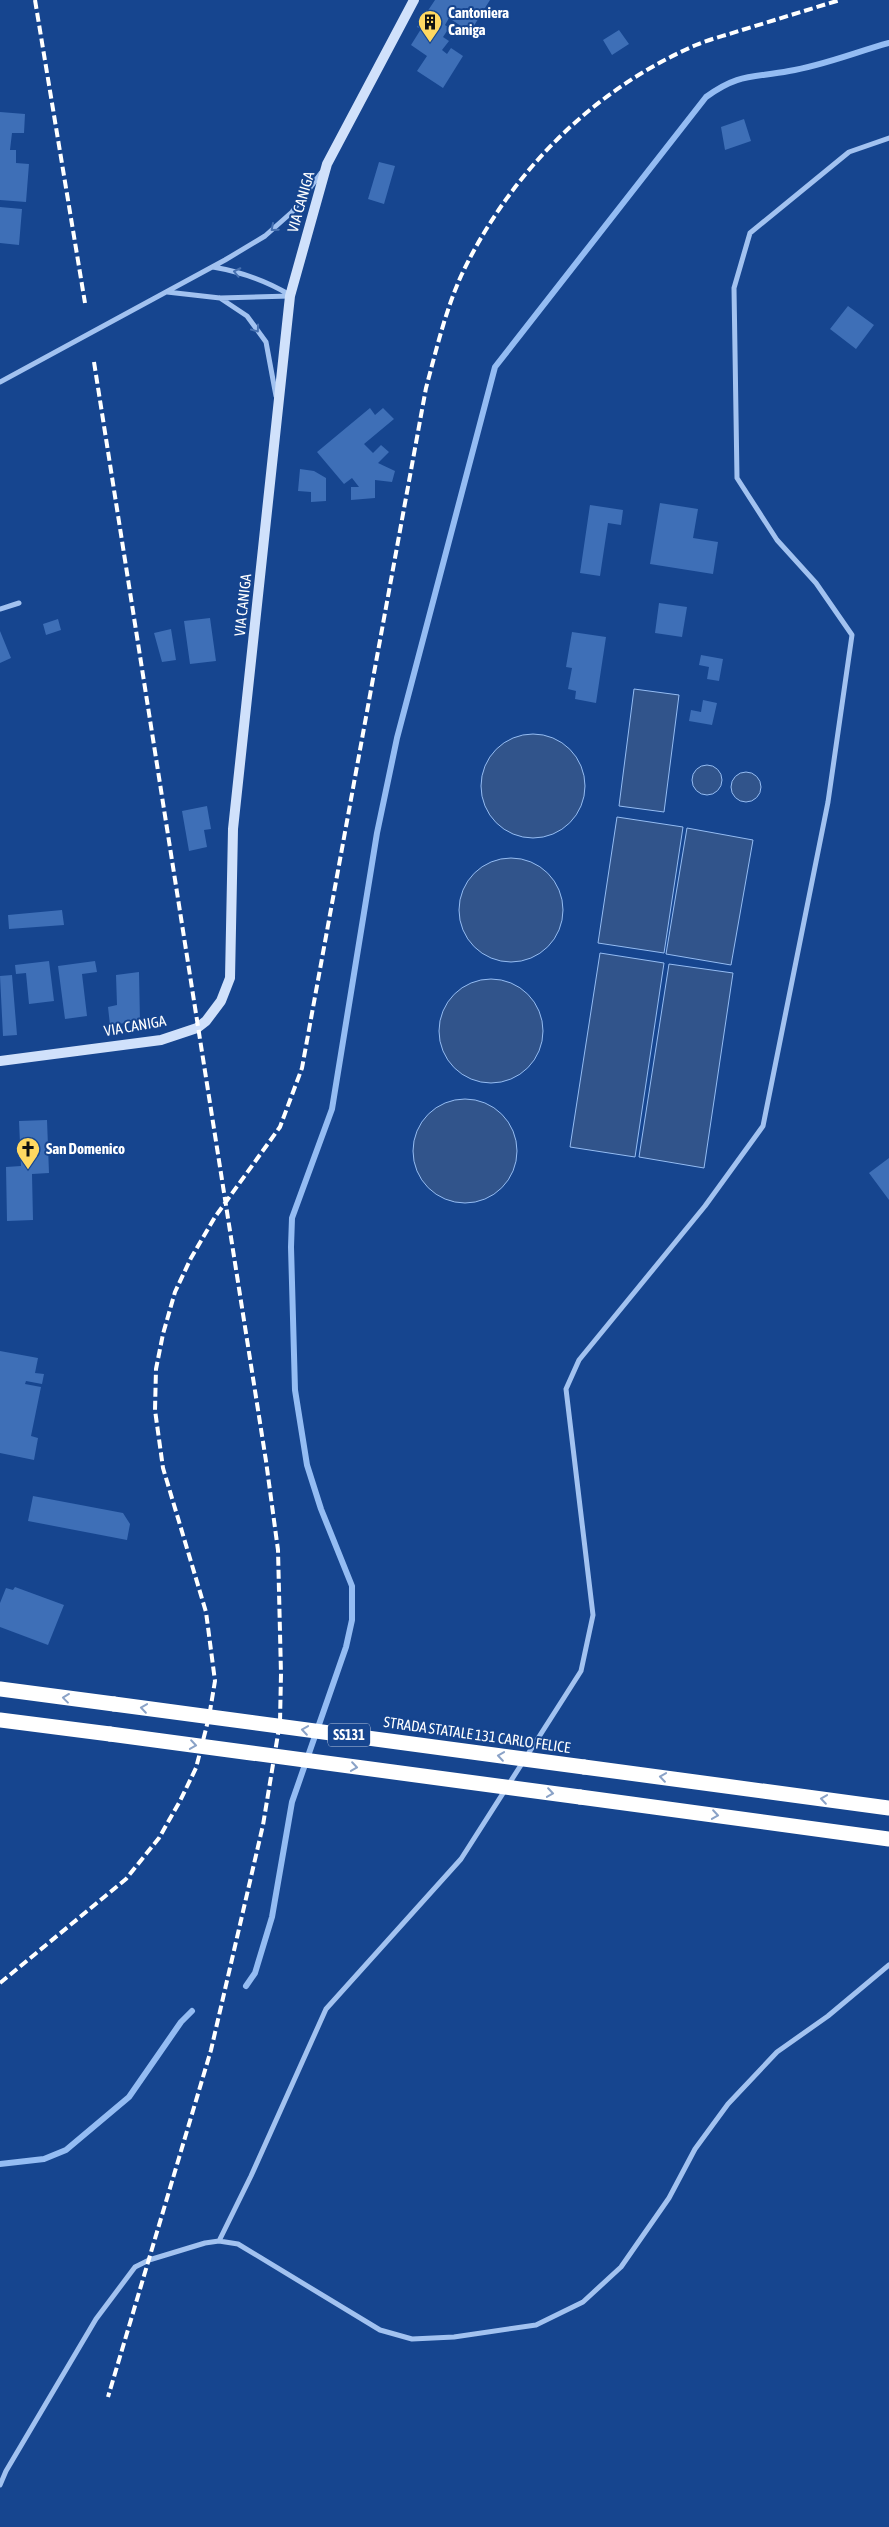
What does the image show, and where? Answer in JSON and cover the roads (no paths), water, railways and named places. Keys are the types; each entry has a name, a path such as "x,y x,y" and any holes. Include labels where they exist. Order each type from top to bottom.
{"highway":[{"name":"STRADA STATALE 131 CARLO FELICE","path":"0,1689 889,1808"},
{"name":"SS131","path":"0,1720 889,1839"}],"street":[{"name":"VIA CANIGA","path":"0,1061 161,1040 197,1028 206,1021 220,1001 230,978 233,829 290,296 328,164 414,0"},
{"path":"219,2241 251,2176 326,2009 461,1860 581,1671 593,1615 566,1389 579,1360 705,1206 763,1126 828,802 852,635 816,583 777,540 737,478 734,288 750,233 849,152 889,138"},
{"path":"0,382 213,267 264,236 292,212 328,164"},
{"path":"213,267 244,273 268,282 290,296"},
{"path":"167,292 220,298 290,296"},
{"path":"220,298 246,316 266,342 279,411"},
{"path":"0,609 19,602"},
{"path":"0,2485 6,2471 96,2318 135,2267 158,2257 205,2243 219,2241 238,2244 380,2330 412,2339 454,2337 536,2325 583,2302 621,2267 669,2198 695,2149 728,2104 777,2052 828,2016 889,1965"}],"water":[{"path":"634,689 679,695 664,812 619,806"},
{"path":"533,734 553,738 562,743 576,757 581,766 585,786 581,806 576,815 562,829 553,834 533,838 513,834 504,829 490,815 485,806 481,786 485,766 490,757 504,743 513,738"},
{"path":"707,765 713,766 721,774 721,786 713,794 707,795 701,794 693,786 692,780 693,774 701,766"},
{"path":"746,772 752,773 760,781 760,793 752,801 746,802 740,801 732,793 731,787 732,781 740,773"},
{"path":"617,817 683,827 664,953 598,943"},
{"path":"687,828 753,840 731,965 666,954"},
{"path":"511,858 531,862 548,873 559,890 563,910 559,930 548,947 531,958 511,962 491,958 474,947 463,930 459,910 463,890 474,873 491,862"},
{"path":"600,953 664,963 635,1157 570,1147"},
{"path":"669,964 733,973 704,1168 639,1157"},
{"path":"491,979 511,983 528,994 539,1011 543,1031 539,1051 528,1068 511,1079 491,1083 471,1079 454,1068 443,1051 439,1031 443,1011 454,994 471,983"},
{"path":"465,1099 485,1103 494,1108 508,1122 513,1131 517,1151 513,1171 508,1180 494,1194 485,1199 465,1203 445,1199 436,1194 422,1180 417,1171 413,1151 417,1131 422,1122 436,1108 445,1103"}],"waterway":[{"path":"246,1986 255,1973 272,1917 292,1802 346,1647 352,1620 352,1586 321,1509 307,1465 295,1390 291,1247 292,1218 332,1109 377,833 397,738 495,367 706,97 737,80 814,66 889,43"},
{"path":"0,2164 44,2159 66,2150 129,2097 181,2022 192,2011"}],"railway":[{"path":"35,0 85,303"},
{"path":"0,1983 126,1879 159,1838 196,1768 209,1717 215,1681 206,1612 163,1468 155,1410 156,1369 163,1334 175,1292 191,1258 215,1217 280,1127 302,1068 426,388 455,290 481,239 503,203 529,170 558,139 589,111 622,86 658,64 701,43 840,0"},
{"path":"94,362 266,1461 278,1550 281,1674 280,1722 263,1825 211,2050 108,2397"}],"place":[{"name":"Cantoniera Caniga","path":"430,43"},
{"name":"San Domenico","path":"28,1170"}]}
